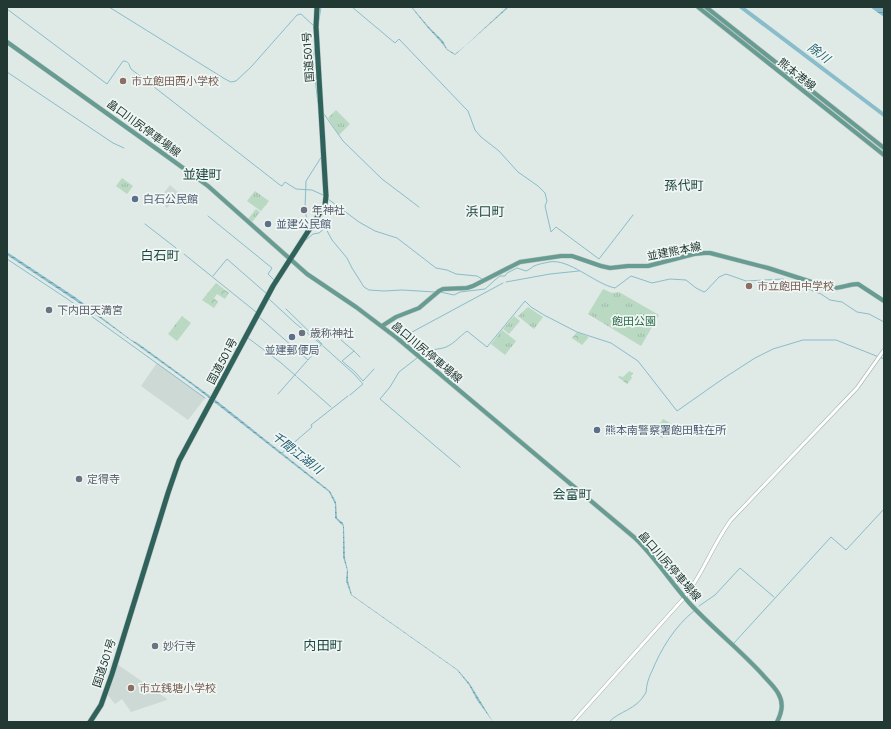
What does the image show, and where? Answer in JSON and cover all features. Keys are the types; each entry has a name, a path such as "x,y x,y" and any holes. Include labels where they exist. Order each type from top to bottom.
{"highway":[{"name":"国道501号","path":"90,722 101,705 112,674 179,461 273,286 324,208 326,199 316,26 318,7"}],"main road":[{"name":"熊本港線","path":"698,7 716,18 760,50 884,148"},
{"name":"熊本港線","path":"706,7 716,18 757,54 875,147 884,156"},
{"name":"畠口川尻停車場線","path":"7,42 208,186 316,281 382,326 635,538 649,551 684,598 748,659 777,691 782,704 778,722"},
{"path":"757,54 760,50"},
{"path":"815,100 818,96"},
{"name":"並建熊本線","path":"382,326 419,308 443,289 473,286 520,262 567,255 610,268 648,266 694,254 710,253 768,268 830,288 858,284 884,301"}],"street":[{"path":"875,147 877,143"},
{"path":"573,722 684,598 731,520 857,388 884,350"}],"shaded area":[{"path":"170,185 179,193 167,208 158,200"},
{"path":"157,363 205,398 188,420 141,386"},
{"name":"市立銭塘小学校","path":"117,664 167,700 131,712 122,699 115,704 107,694"}],"green space":[{"path":"336,110 350,124 339,135 328,118"},
{"path":"122,178 133,186 127,194 116,186"},
{"path":"255,191 269,201 261,211 247,201"},
{"path":"256,209 260,212 252,222 248,219"},
{"path":"216,283 229,293 225,299 217,294 214,298 218,302 214,308 202,300"},
{"name":"飽田公園","path":"603,289 612,293 619,292 659,315 641,346 588,314"},
{"path":"528,307 543,317 534,329 518,316"},
{"path":"182,316 191,323 177,341 168,334"},
{"path":"514,316 520,321 509,334 503,329"},
{"path":"502,330 516,341 505,355 491,344"},
{"path":"577,332 589,337 582,345 572,338"},
{"path":"629,371 633,373 631,376 632,378 627,384 618,377 623,377"},
{"path":"663,419 674,425 667,435 662,438 654,433"}],"water":[{"path":"411,7 443,41 447,49 455,54 507,7 509,7 455,55 447,50"},
{"path":"870,7 884,7 884,17"},
{"path":"7,252 75,297 130,339 217,401 330,491 336,502 337,518 343,523 344,527 345,558 348,571 348,581 352,595 458,670 470,684 493,722 477,700 469,685 457,670 351,595 346,581 347,570 343,557 343,526 335,518 335,504 329,492 191,384 82,305 7,255"}],"waterway":[{"path":"109,7 231,82 236,81 251,67 297,15 301,14 314,26"},
{"path":"319,20 321,7"},
{"path":"352,7 395,43 399,39 468,111 475,130 481,137 499,151 518,172 538,186 545,193 547,201 545,206 551,232 556,227 599,259 633,215"},
{"name":"除川","path":"741,7 884,115"},
{"path":"7,9 107,84 123,61 126,62 131,69 280,185 282,186 285,182 296,189 312,190 323,195"},
{"path":"315,47 313,61 318,103"},
{"path":"7,72 113,143 124,148"},
{"path":"324,114 343,141 382,179 419,207"},
{"path":"310,223 307,222 305,208 306,181 322,156"},
{"path":"328,199 359,222 375,231 397,238 436,268 447,270 456,274 477,276 482,279"},
{"path":"208,216 272,268 268,274 274,280"},
{"path":"145,224 176,248"},
{"path":"315,224 325,227 332,240 347,258 364,287 369,290 435,292"},
{"path":"306,240 313,234 319,233 325,228"},
{"path":"184,254 256,312"},
{"path":"7,259 69,300 205,398"},
{"path":"213,276 227,259 267,294"},
{"path":"440,292 454,295 460,292 485,289 500,276 505,276 507,273 517,268 526,271 537,265 557,262 573,267 599,282 615,288 631,276 652,283 670,279 686,280 704,292 719,277 726,274 746,281 783,279 821,294 830,300 842,302 857,312 869,314 884,322"},
{"path":"506,282 550,274 579,271"},
{"path":"401,338 503,283"},
{"path":"269,299 322,345"},
{"path":"422,354 430,350 446,347 467,331 487,347 525,301 531,307 544,315 577,332 611,343 638,361 677,411 755,358 773,349 803,340 836,340 884,359"},
{"path":"286,309 322,344"},
{"path":"259,317 308,360 321,345"},
{"path":"334,334 354,351 342,361 363,381 374,369"},
{"path":"248,338 296,376"},
{"path":"323,346 363,384 350,395"},
{"path":"354,351 360,357"},
{"path":"417,358 399,372 390,387 380,399 460,467"},
{"path":"278,394 307,361"},
{"path":"297,377 331,407"},
{"name":"千間江湖川","path":"282,453 312,427 311,425 348,396"},
{"path":"734,643 831,537 846,550 884,509"},
{"path":"699,606 715,595 740,568 774,597"},
{"path":"609,722 613,718 637,704 646,693 647,683 664,646 675,631 694,611"}],"place":[{"name":"市立飽田西小学校","path":"123,81"},
{"name":"白石公民館","path":"135,199"},
{"name":"年神社","path":"304,210"},
{"name":"並建公民館","path":"268,224"},
{"name":"市立飽田中学校","path":"749,286"},
{"name":"下内田天満宮","path":"49,310"},
{"name":"歳称神社","path":"302,333"},
{"name":"並建郵便局","path":"292,337"},
{"name":"熊本南警察署飽田駐在所","path":"597,430"},
{"name":"定得寺","path":"79,479"},
{"name":"妙行寺","path":"155,646"},
{"name":"市立銭塘小学校","path":"131,688"}],"district":[{"name":"並建町","path":"202,174"},
{"name":"孫代町","path":"684,185"},
{"name":"浜口町","path":"485,211"},
{"name":"白石町","path":"160,255"},
{"name":"会富町","path":"572,494"},
{"name":"内田町","path":"323,645"}]}
